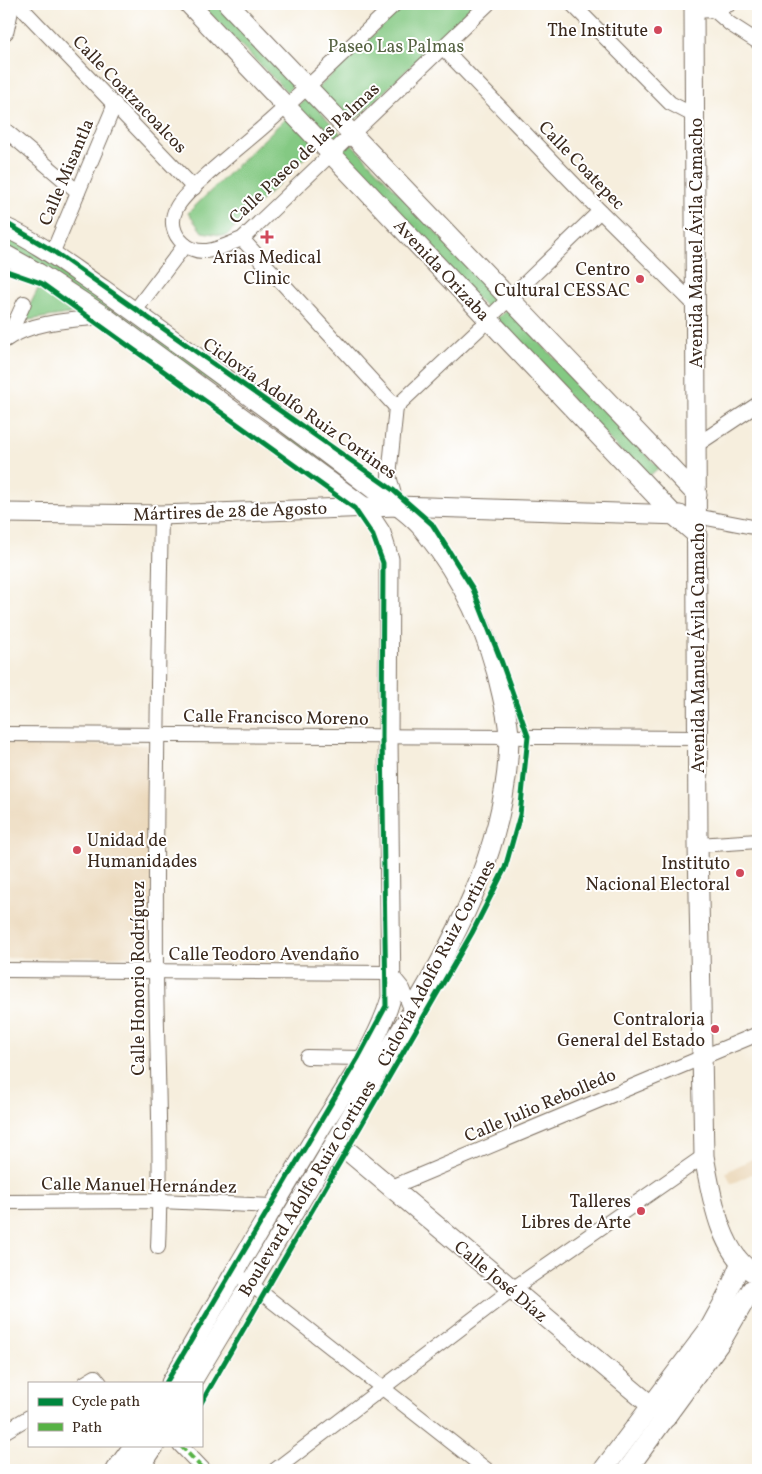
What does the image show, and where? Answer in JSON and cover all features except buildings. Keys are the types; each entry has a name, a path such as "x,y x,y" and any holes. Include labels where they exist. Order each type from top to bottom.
{"main road":[{"path":"4,30 10,4"},
{"name":"Avenida Orizaba","path":"189,4 331,153 484,324 696,535"},
{"name":"Avenida Orizaba","path":"228,4 306,88 511,299 697,495"},
{"name":"Avenida Manuel Ávila Camacho","path":"694,7 698,444 696,516 699,738 698,845 704,1156 710,1186 724,1235 756,1289"},
{"name":"Boulevard Adolfo Ruiz Cortines","path":"4,227 52,254 134,312 421,526 448,563 470,600 485,633 498,674 509,736 507,769 488,859 470,906 337,1142 192,1382"},
{"path":"4,254 38,273 105,317 364,507"},
{"path":"644,484 655,484 660,480 668,466"},
{"name":"Mártires de 28 de Agosto","path":"4,513 160,515 396,506 696,516"},
{"name":"Boulevard Adolfo Ruiz Cortines","path":"172,1382 234,1271 362,1058 385,1016 391,998 388,737 389,558 381,533 364,507"},
{"name":"Calle José Díaz","path":"337,1142 659,1413"},
{"path":"627,1470 709,1330 727,1296 740,1264"},
{"path":"603,1470 659,1413 722,1340 756,1289"},
{"path":"116,1470 133,1446"},
{"path":"138,1470 154,1446"}],"street":[{"name":"Calle Coatzacoalcos","path":"18,4 194,188"},
{"path":"134,312 185,245 175,235 173,222 176,208 194,188 286,107 395,4"},
{"name":"Calle Paseo de las Palmas","path":"185,245 193,250 206,252 242,239 488,4"},
{"path":"572,4 670,103 695,116"},
{"path":"694,7 717,7 730,4"},
{"path":"717,7 730,24 758,42"},
{"name":"Calle Coatepec","path":"443,48 600,211 696,306"},
{"name":"Calle Misantla","path":"52,254 115,104"},
{"path":"4,129 78,192"},
{"path":"396,506 389,476 396,407 511,299 600,211"},
{"path":"242,239 396,407"},
{"path":"6,340 24,303"},
{"path":"6,340 38,327 71,319 105,317"},
{"path":"698,444 758,404"},
{"name":"Calle Honorio Rodríguez","path":"158,1247 160,1201 156,972 160,515"},
{"path":"696,516 758,528"},
{"name":"Calle Francisco Moreno","path":"4,734 699,738"},
{"path":"698,845 758,841"},
{"name":"Calle Teodoro Avendaño","path":"4,970 390,973"},
{"path":"390,973 403,989 412,1011"},
{"name":"Calle Julio Rebolledo","path":"392,1187 758,1034"},
{"path":"307,1057 362,1058"},
{"path":"275,1470 511,1290 704,1156"},
{"name":"Calle Manuel Hernández","path":"4,1202 160,1201 273,1206"},
{"path":"234,1271 479,1468"},
{"path":"87,1382 95,1377 99,1382"},
{"path":"4,1432 28,1418"},
{"path":"181,1446 204,1470"}],"shaded area":[{"name":"Unidad de Humanidades","path":"4,743 148,745 154,956 4,958"},
{"path":"758,1156 758,1171 731,1184 726,1172"}],"green space":[{"path":"200,4 220,4 296,83 287,92"},
{"name":"Paseo Las Palmas","path":"405,4 475,4 350,125 317,89"},
{"path":"307,97 341,134 329,146 294,109"},
{"path":"290,114 318,145 226,236 202,232 188,213"},
{"path":"350,142 501,301 489,311 337,155"},
{"path":"4,233 18,240 372,488 355,488 218,387 4,245"},
{"path":"41,283 81,312 22,321"},
{"path":"508,309 659,468 646,478 496,319"},
{"path":"400,991 397,1011 384,1042 363,1082 310,1171 248,1268"}],"marked path":[{"path":"181,1446 204,1470"}],"cycle path":[{"name":"Ciclovía Adolfo Ruiz Cortines","path":"4,222 53,251 393,490 432,524 473,589 528,736 520,815 505,868 472,933 202,1401"},
{"path":"4,270 41,283 354,508 373,536 383,563 382,737 386,1006 358,1058 167,1382"}],"place":[{"name":"The Institute","path":"658,30"},
{"name":"Arias Medical Clinic","path":"267,237"},
{"name":"Centro Cultural CESSAC","path":"640,279"},
{"name":"Unidad de Humanidades","path":"77,850"},
{"name":"Instituto Nacional Electoral","path":"740,873"},
{"name":"Contraloria General del Estado","path":"715,1029"},
{"name":"Talleres Libres de Arte","path":"641,1211"}]}
